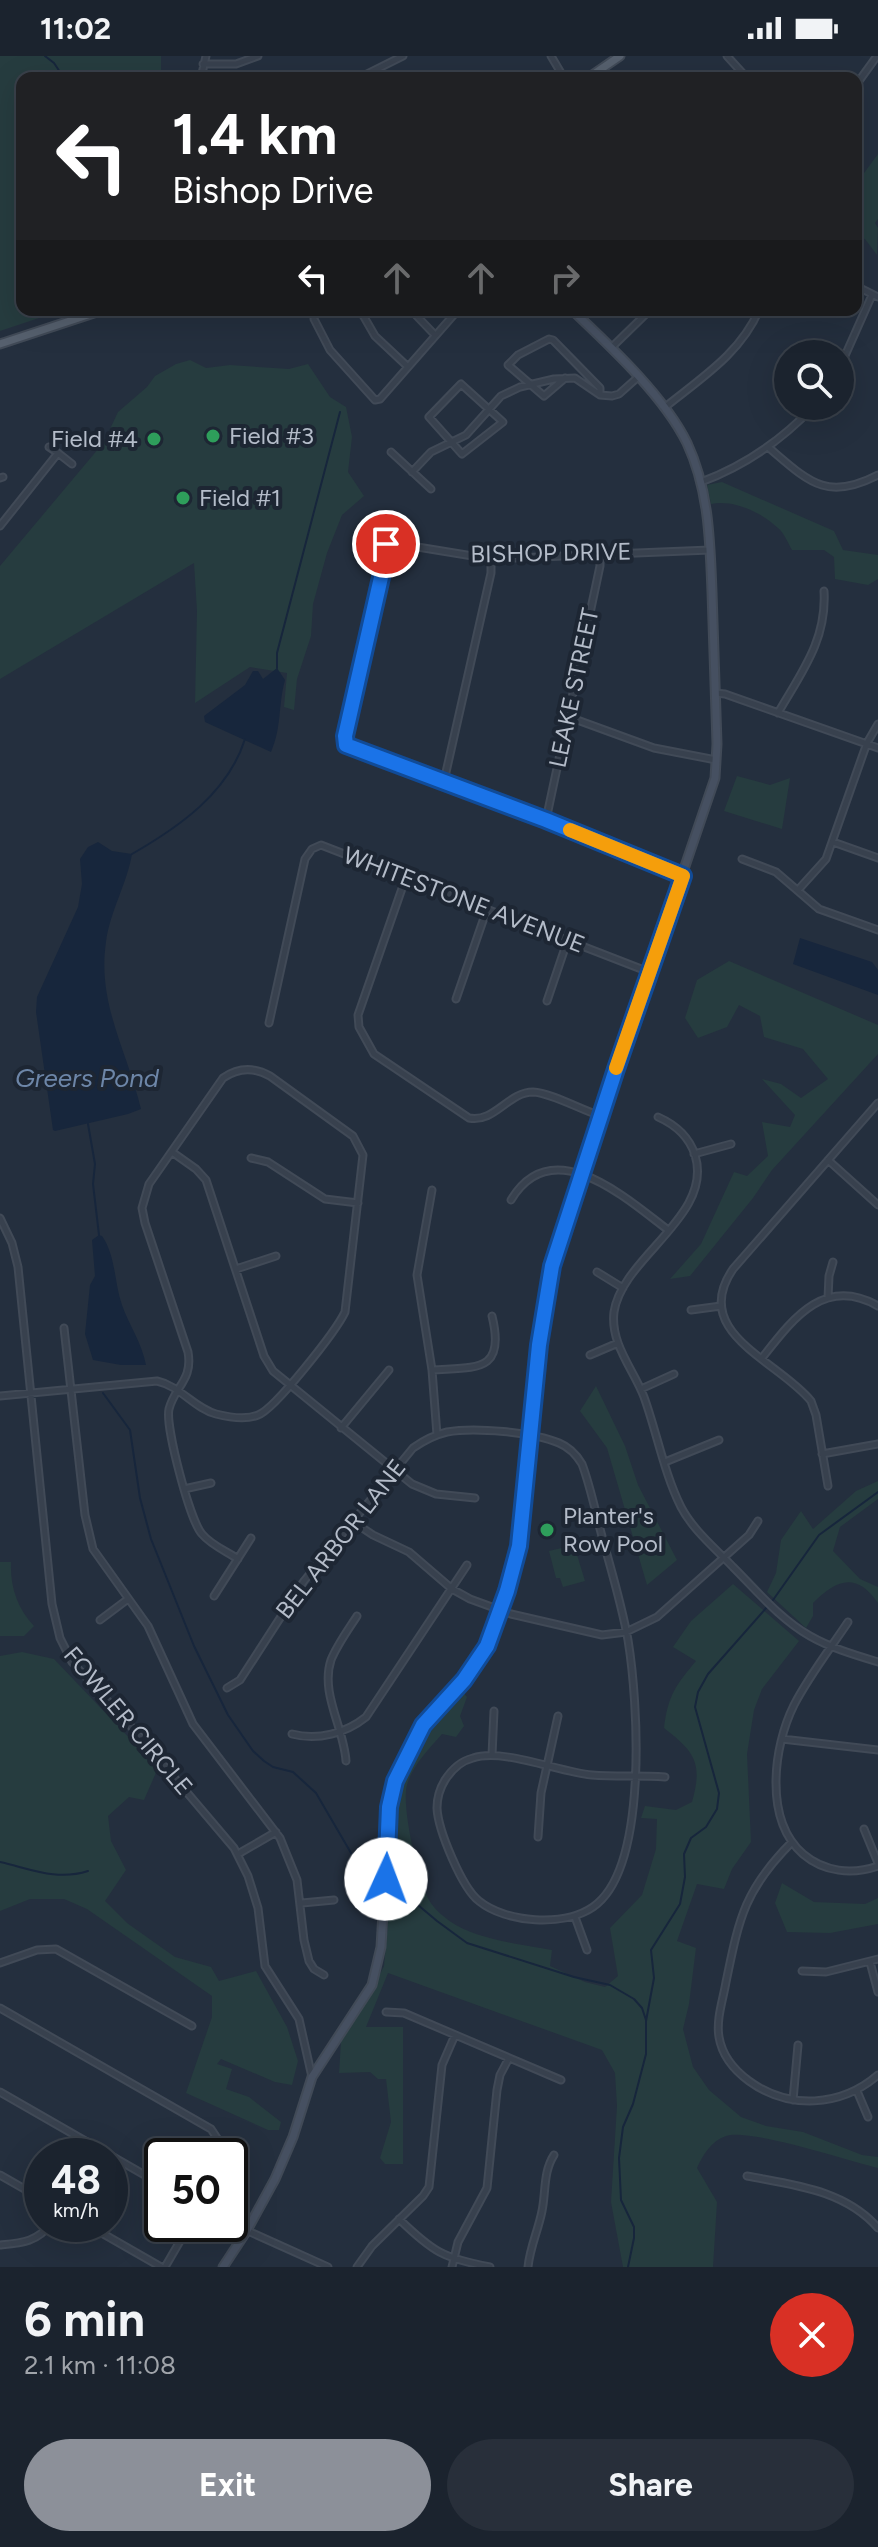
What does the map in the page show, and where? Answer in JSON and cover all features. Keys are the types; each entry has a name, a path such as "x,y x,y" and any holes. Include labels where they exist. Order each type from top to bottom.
{"main road":[{"path":"597,72 620,56"},
{"path":"0,344 85,316"},
{"path":"248,2228 286,2155 312,2077 363,2002 377,1969 384,1915 389,1807 395,1781 423,1725 480,1657 501,1610 519,1546 548,1285 557,1247 712,791 716,760 710,550 701,482 686,442 663,408 611,348 578,316"},
{"path":"223,2267 239,2242"}],"street":[{"path":"202,72 206,56"},
{"path":"203,64 236,64 258,56"},
{"path":"371,72 403,56"},
{"path":"727,56 742,72"},
{"path":"862,77 877,56"},
{"path":"853,340 875,296"},
{"path":"314,316 330,350 375,400 380,399 452,316"},
{"path":"363,316 375,336 407,366"},
{"path":"417,316 435,335"},
{"path":"611,348 644,316"},
{"path":"663,408 736,349 750,331 756,316"},
{"path":"565,378 544,396 508,365 518,355 549,339 553,340 600,388 600,395"},
{"path":"412,472 431,452 466,435 501,396 530,384 575,378 600,395 612,396 619,394 637,378"},
{"path":"461,384 503,422 462,454 452,440 429,417 461,384"},
{"path":"701,482 738,467 768,447 798,420"},
{"path":"49,447 72,464"},
{"path":"768,447 804,476 828,487 849,487 878,475"},
{"path":"391,452 431,489"},
{"path":"0,526 58,453"},
{"name":"BISHOP DRIVE","path":"683,876 546,820 366,751 350,748 344,743 386,544 390,541 491,559 710,550"},
{"name":"LEAKE STREET","path":"546,820 600,555"},
{"path":"444,781 491,573 491,559"},
{"path":"778,713 812,656 824,610 824,591"},
{"path":"715,693 878,748"},
{"path":"569,717 654,748 716,760"},
{"path":"798,890 822,865 867,743 878,724"},
{"path":"833,842 878,858"},
{"name":"WHITESTONE AVENUE","path":"269,1023 305,859 318,845 649,972"},
{"path":"742,859 776,872 819,909 878,930"},
{"path":"406,877 358,1015 359,1027 371,1050 469,1118 487,1117 516,1098 532,1092 602,1116"},
{"path":"456,999 487,909"},
{"path":"547,1001 568,939"},
{"path":"0,1396 150,1381 178,1390 208,1411 244,1418 266,1411 289,1386 336,1328 345,1312 363,1155 357,1141 342,1127 270,1076 256,1069 240,1070 223,1078 149,1184 142,1208 188,1352 188,1374 178,1390 171,1402 167,1418 191,1517 201,1534 238,1559"},
{"path":"828,1486 811,1401 733,1334 721,1306 724,1284 733,1269 878,1103"},
{"path":"658,1117 682,1132 694,1154 697,1171 694,1191 623,1288 614,1314 618,1343 641,1389 685,1515 787,1620 812,1637 878,1662"},
{"path":"694,1154 731,1144"},
{"path":"172,1152 206,1180 264,1356 273,1371 412,1484 428,1492 475,1498"},
{"path":"251,1158 268,1162 318,1196 331,1201 358,1203"},
{"path":"828,1160 878,1205"},
{"path":"511,1200 521,1186 546,1170 558,1168 582,1175 617,1192 668,1230"},
{"path":"432,1190 417,1275 432,1370 437,1435 462,1431 531,1437 564,1445 575,1454 582,1464 626,1632 632,1685 636,1775 630,1830 618,1876 600,1902 575,1917 562,1921 542,1921 496,1910 478,1901 464,1884 439,1821 438,1796 446,1779 458,1766 474,1757 492,1755 592,1775 636,1775 665,1777"},
{"name":"FOWLER CIRCLE","path":"0,1218 17,1260 52,1604 63,1646 77,1668 225,1834 238,1854 258,1908 265,1966 299,2019 312,2077"},
{"path":"236,1269 276,1256"},
{"path":"828,1298 833,1262"},
{"path":"597,1272 623,1288"},
{"path":"762,1358 797,1315 816,1302 828,1298 854,1297 878,1306"},
{"path":"691,1310 721,1306"},
{"path":"432,1370 474,1367 488,1361 497,1342 492,1316"},
{"path":"64,1328 90,1541 156,1639 189,1717 276,1832 292,1863 302,1903 306,1950 314,1969 324,1975"},
{"path":"590,1355 618,1343"},
{"path":"341,1428 389,1370"},
{"path":"641,1389 674,1374"},
{"name":"BEL ARBOR LANE","path":"227,1688 240,1680 304,1581 393,1470 413,1448 437,1435"},
{"path":"665,1462 719,1440"},
{"path":"822,1454 878,1444"},
{"path":"184,1489 211,1483"},
{"path":"352,1521 409,1552 452,1589 470,1599 592,1634 626,1632 657,1617 749,1535 758,1521"},
{"path":"214,1596 251,1538"},
{"path":"292,1734 315,1737 341,1731 359,1723 373,1710 467,1565"},
{"path":"100,1620 128,1599"},
{"path":"346,1761 329,1692 329,1670 334,1654 357,1616"},
{"path":"848,1622 797,1701 782,1739 776,1804 782,1825 792,1842 807,1857 831,1868 856,1871 878,1864 864,1829"},
{"path":"492,1755 494,1711"},
{"path":"538,1837 538,1808 558,1716"},
{"path":"782,1739 878,1750"},
{"path":"238,1854 276,1832"},
{"path":"792,1842 762,1874 743,1908 718,2027 725,2055 736,2070 763,2090 793,2100 826,2100 857,2091 878,2075"},
{"path":"302,1903 334,1900"},
{"path":"575,1917 587,1950"},
{"path":"0,1963 37,1950 56,1949 192,2026"},
{"path":"802,1971 826,1972 878,1959"},
{"path":"870,1962 878,1992"},
{"path":"0,2008 211,2129 217,2138"},
{"path":"386,2012 404,2013 561,2080"},
{"path":"357,2267 372,2246 423,2196 430,2184 442,2065 455,2035"},
{"path":"793,2100 798,2045"},
{"path":"306,2056 322,2061"},
{"path":"452,2263 458,2242 487,2188 497,2090 500,2075 509,2058"},
{"path":"857,2091 868,2117"},
{"path":"0,2092 144,2175"},
{"path":"528,2267 532,2240 542,2214 548,2167 554,2155"},
{"path":"0,2175 24,2189"},
{"path":"747,2176 828,2194 861,2210 878,2228"},
{"path":"399,2219 430,2248 452,2263 490,2267"},
{"path":"248,2233 328,2267"},
{"path":"0,2245 24,2241"},
{"path":"118,2242 163,2267 179,2242"}],"green space":[{"path":"0,56 161,56 161,72 16,72 16,316 45,316 0,331"},
{"path":"878,154 877,255 862,238 862,176"},
{"path":"190,360 206,368 230,365 289,369 308,364 330,397 346,407 352,437 348,472 364,496 342,515 327,553 313,604 311,636 297,679 294,710 284,707 287,673 250,667 195,703 197,611 194,563 0,679 0,566 104,442 118,412 155,376"},
{"path":"722,482 834,531 843,550 878,555 878,579 868,585 835,579 834,557 824,550 792,550 780,530 755,512 728,503 711,504 707,485"},
{"path":"737,776 770,785 790,778 782,829 724,811"},
{"path":"729,961 878,1025 878,1054 772,1170 690,1276 670,1279 701,1244 734,1172 747,1176 768,1156 762,1122 790,1127 795,1115 762,1079 781,1084 801,1098 828,1079 803,1049 764,1037 760,1016 739,1005 727,1027 698,1038 685,1018 697,980"},
{"path":"596,1386 625,1446 638,1485 677,1560 647,1585 607,1448 580,1411"},
{"path":"878,1481 878,1499 840,1527 833,1551 860,1579 878,1587 878,1603 862,1586 846,1582 838,1584 813,1603 813,1616 806,1628 767,1592 776,1573 781,1540 801,1511 813,1529 856,1491"},
{"path":"574,1545 585,1581 563,1587 560,1578 556,1578 549,1551"},
{"path":"0,1562 11,1562 16,1596 34,1626 24,1636 0,1636"},
{"path":"733,1584 799,1641 762,1689 754,1710 747,1754 751,1842 732,1869 724,1889 697,1884 677,1941 696,1948 683,2029 693,2067 709,2090 741,2117 766,2126 803,2132 862,2155 878,2157 878,2168 777,2141 726,2136 712,2145 697,2168 717,2202 713,2267 623,2267 611,2202 617,2106 615,2073 602,2050 388,1973 366,2027 403,2027 403,2164 385,2164 380,2158 391,2122 386,2079 378,2079 370,2072 339,2073 341,2042 366,2003 384,1966 396,1840 392,1818 397,1795 406,1769 426,1733 461,1690 467,1697 460,1716 464,1726 456,1737 442,1734 417,1764 407,1785 406,1809 412,1843 429,1900 448,1920 473,1933 552,1950 550,1966 585,1982 605,1987 618,1976 610,1928 642,1895 656,1849 657,1819 641,1818 645,1806 676,1810 692,1802 695,1789 694,1759 683,1744 664,1728 674,1691 696,1661 673,1647 691,1621"},
{"path":"22,1652 54,1659 158,1768 144,1800 129,1797 108,1816 111,1841 126,1870 105,1901 127,1923 175,1957 211,1967 219,1981 256,1971 287,2027 298,2061 292,2085 275,2082 221,2059 217,2064 232,2069 226,2089 249,2097 281,2122 279,2130 268,2130 186,2093 212,2017 212,1996 87,1909 64,1899 30,1899 0,1911 0,1656"},
{"path":"782,1883 814,1902 865,1904 878,1898 878,1924 830,1933 787,1932 775,1903"}],"water":[{"path":"277,668 285,680 277,734 271,752 205,722 204,716 245,685 253,671 258,671 263,679"},
{"name":"Greers Pond","path":"98,842 112,851 132,854 108,931 104,965 109,1007 141,1109 55,1131 36,1012 37,997 78,907 82,884 80,859 88,847"},
{"path":"800,938 872,962 878,970 878,995 793,964"},
{"path":"99,1235 110,1252 122,1305 146,1365 93,1360 85,1334 90,1285 95,1276 92,1240"}],"waterway":[{"path":"45,56 60,72"},
{"path":"277,668 277,653 340,412"},
{"path":"132,854 200,807 227,776 245,739"},
{"path":"88,1124 95,1164 93,1184 99,1235"},
{"path":"103,1393 130,1430 140,1498 151,1539 194,1646 228,1715 253,1751 264,1761 273,1767 293,1772 316,1793 351,1853 365,1870 382,1878"},
{"path":"773,1600 819,1535 878,1492"},
{"path":"628,2267 634,2227 621,2200 619,2158 623,2127 633,2104 646,2054 646,2021 654,1978 651,1950 680,1904 685,1877 684,1854 691,1838 706,1827 717,1809 719,1793 695,1707 698,1692 708,1674 767,1607"},
{"path":"0,1862 55,1874 88,1871"},
{"path":"390,1880 467,1943 574,1977 610,1985 634,1999 642,2008 646,2020"}],"slow traffic":[{"path":"570,830 683,876 616,1068"}],"place":[{"name":"Field #3","path":"213,436"},
{"name":"Field #4","path":"154,439"},
{"name":"Field #1","path":"183,498"},
{"name":"Planter's Row Pool","path":"547,1530"}],"route":[{"path":"386,544 344,741 346,745 546,820 683,876 605,1100 552,1266 539,1345 519,1546 512,1577 487,1646 464,1680 423,1725 395,1781 389,1807 386,1879"}]}
